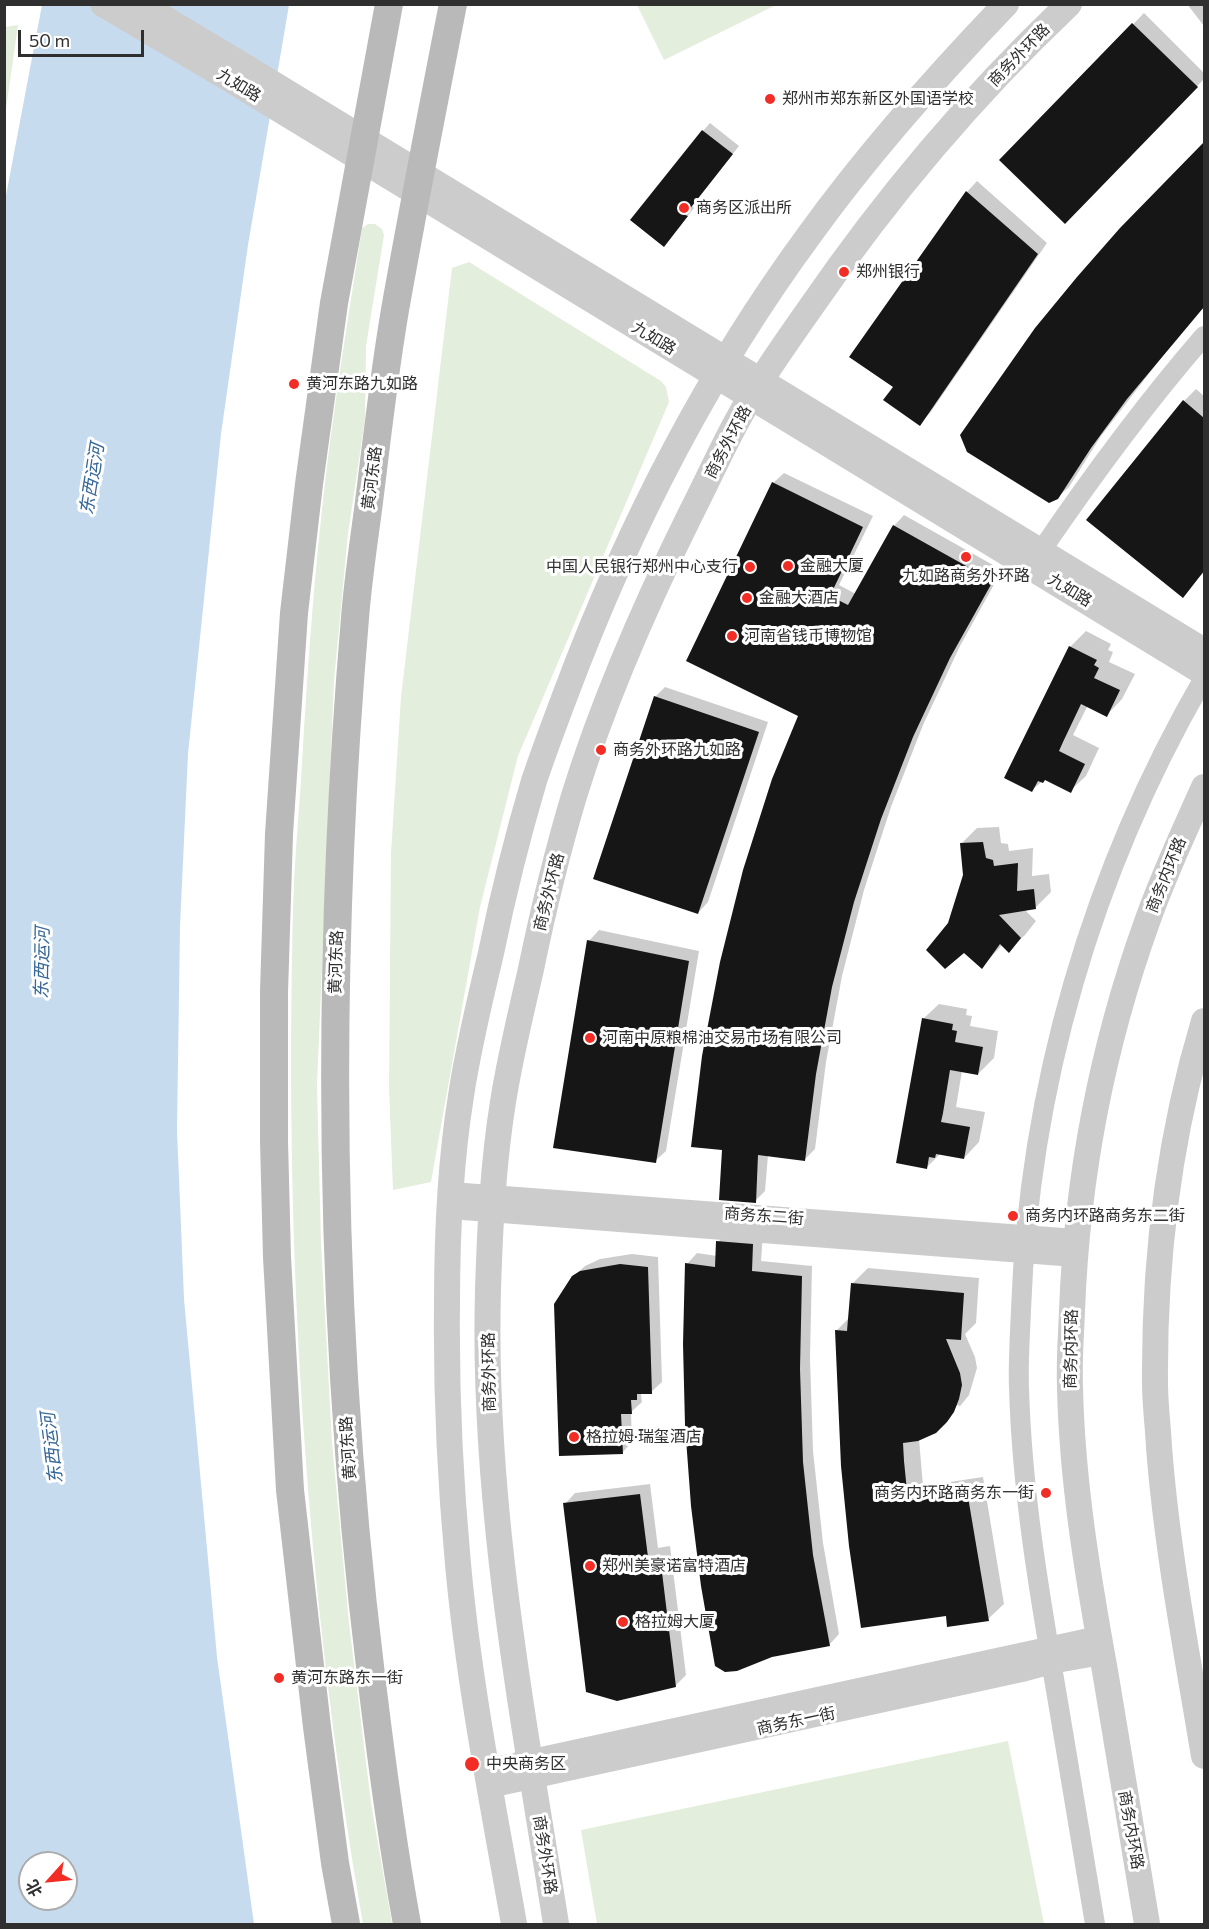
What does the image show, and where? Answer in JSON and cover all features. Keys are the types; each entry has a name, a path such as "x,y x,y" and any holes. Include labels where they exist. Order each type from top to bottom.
{"main road":[{"path":"346,1924 335,1863 317,1727 290,1490 277,1257 274,992 279,834 294,613 324,364 389,4"},
{"name":"黄河东路","path":"407,1924 394,1853 376,1719 350,1485 337,1255 334,1141 335,994 340,837 355,614 386,373 453,4"}],"street":[{"name":"九如路","path":"103,4 299,111 362,149 721,368 1204,673"},
{"name":"九如路","path":"140,4 299,111"},
{"path":"514,1924 488,1778 466,1631 456,1541 449,1428 447,1315 451,1201 461,1092 498,920 535,779 582,650 610,580 673,453 721,368 763,301 810,233 904,115 1006,4"},
{"name":"商务外环路","path":"556,1924 499,1539 491,1438 488,1294 492,1204 503,1101 553,871 576,792 649,598 738,420 844,258 899,188 990,84 1069,4"},
{"path":"1041,551 1114,447 1204,336"},
{"name":"九如路","path":"756,390 1041,551 1204,651"},
{"path":"1095,1924 1029,1533 1018,1387 1025,1244 1039,1129 1068,1000 1084,946 1136,813 1159,763 1204,678"},
{"name":"商务内环路","path":"1147,1924 1080,1527 1070,1386 1076,1248 1090,1138 1102,1074 1117,1014 1152,909 1204,787"},
{"path":"1204,1021 1185,1094 1166,1205 1159,1271 1155,1384 1166,1519 1204,1756"},
{"name":"商务东二街","path":"451,1201 1076,1248"},
{"name":"商务东一街","path":"488,1778 1022,1672 1050,1655 1100,1646"}],"green space":[{"path":"637,5 776,5 664,60"},
{"path":"18,25 5,116 5,27"},
{"path":"368,224 375,224 382,229 384,235 366,346 365,419 348,534 334,681 317,1085 321,1242 332,1442 349,1623 371,1803 392,1924 363,1924 326,1672 303,1419 292,1164 291,1037 294,894 314,593 323,499 341,362 362,228"},
{"path":"469,262 661,381 666,387 669,402 518,756 480,907 431,1182 393,1190 389,1088 391,853 401,697 452,268"},
{"path":"1008,1741 1044,1924 597,1924 581,1830"}],"water":[{"name":"东西运河","path":"42,5 289,5 248,245 221,434 188,754 180,926 177,1130 184,1299 217,1657 254,1924 5,1924 4,206"}],"building":[{"path":"1132,23 1198,87 1065,224 999,160"},
{"path":"702,130 733,154 685,215 688,216 664,247 630,220"},
{"path":"1204,142 1204,307 1127,399 1091,448 1058,499 1049,503 967,452 960,435 1035,328 1077,277 1120,228"},
{"path":"966,191 1038,254 920,426 883,400 893,387 849,357"},
{"path":"1183,400 1204,418 1204,571 1183,598 1086,520"},
{"path":"772,482 863,527 830,596 848,605 893,525 993,581 950,658 913,737 881,819 854,902 832,987 816,1074 805,1161 758,1155 756,1203 719,1200 722,1150 691,1147 702,1056 720,962 743,870 772,779 798,716 686,661"},
{"path":"1069,646 1097,660 1094,665 1099,668 1094,678 1120,690 1107,717 1081,704 1059,751 1085,764 1071,793 1045,780 1043,783 1038,781 1032,792 1004,778"},
{"path":"654,696 759,732 698,914 593,879"},
{"path":"983,842 986,858 993,860 994,866 1018,863 1017,891 1034,889 1036,909 999,915 1021,938 1009,953 1000,944 982,969 964,953 945,969 926,950 948,923 963,875 960,843"},
{"path":"587,940 689,961 656,1163 553,1148"},
{"path":"922,1018 953,1024 952,1030 957,1031 955,1042 983,1047 978,1075 950,1070 941,1122 970,1127 964,1159 936,1154 935,1158 929,1157 927,1169 896,1163"},
{"path":"716,1241 753,1244 752,1271 802,1276 800,1369 803,1462 813,1555 830,1646 772,1657 737,1671 725,1672 715,1666 701,1586 691,1506 685,1425 683,1344 685,1263 715,1267"},
{"path":"620,1264 648,1267 652,1394 637,1394 637,1400 631,1400 632,1414 621,1414 623,1454 559,1456 554,1304 572,1276 580,1271"},
{"path":"851,1283 964,1293 961,1340 946,1339 960,1373 962,1385 959,1399 954,1412 936,1433 918,1441 903,1443 904,1461 908,1501 967,1491 989,1621 947,1627 946,1616 861,1628 849,1546 841,1466 835,1330 847,1331"},
{"name":"格拉姆大厦","path":"640,1494 648,1557 660,1556 676,1687 617,1701 586,1692 563,1503"}],"place":[{"name":"郑州市郑东新区外国语学校","path":"770,99"},
{"name":"商务区派出所","path":"684,208"},
{"name":"郑州银行","path":"844,272"},
{"name":"黄河东路九如路","path":"294,384"},
{"name":"九如路商务外环路","path":"966,557"},
{"name":"金融大厦","path":"788,566"},
{"name":"中国人民银行郑州中心支行","path":"750,567"},
{"name":"金融大酒店","path":"747,598"},
{"name":"河南省钱币博物馆","path":"732,636"},
{"name":"商务外环路九如路","path":"601,750"},
{"name":"河南中原粮棉油交易市场有限公司","path":"590,1038"},
{"name":"商务内环路商务东二街","path":"1013,1216"},
{"name":"格拉姆·瑞玺酒店","path":"574,1437"},
{"name":"商务内环路商务东一街","path":"1046,1493"},
{"name":"郑州美豪诺富特酒店","path":"590,1566"},
{"name":"格拉姆大厦","path":"623,1622"},
{"name":"黄河东路东一街","path":"279,1678"},
{"name":"中央商务区","path":"472,1764"}]}
